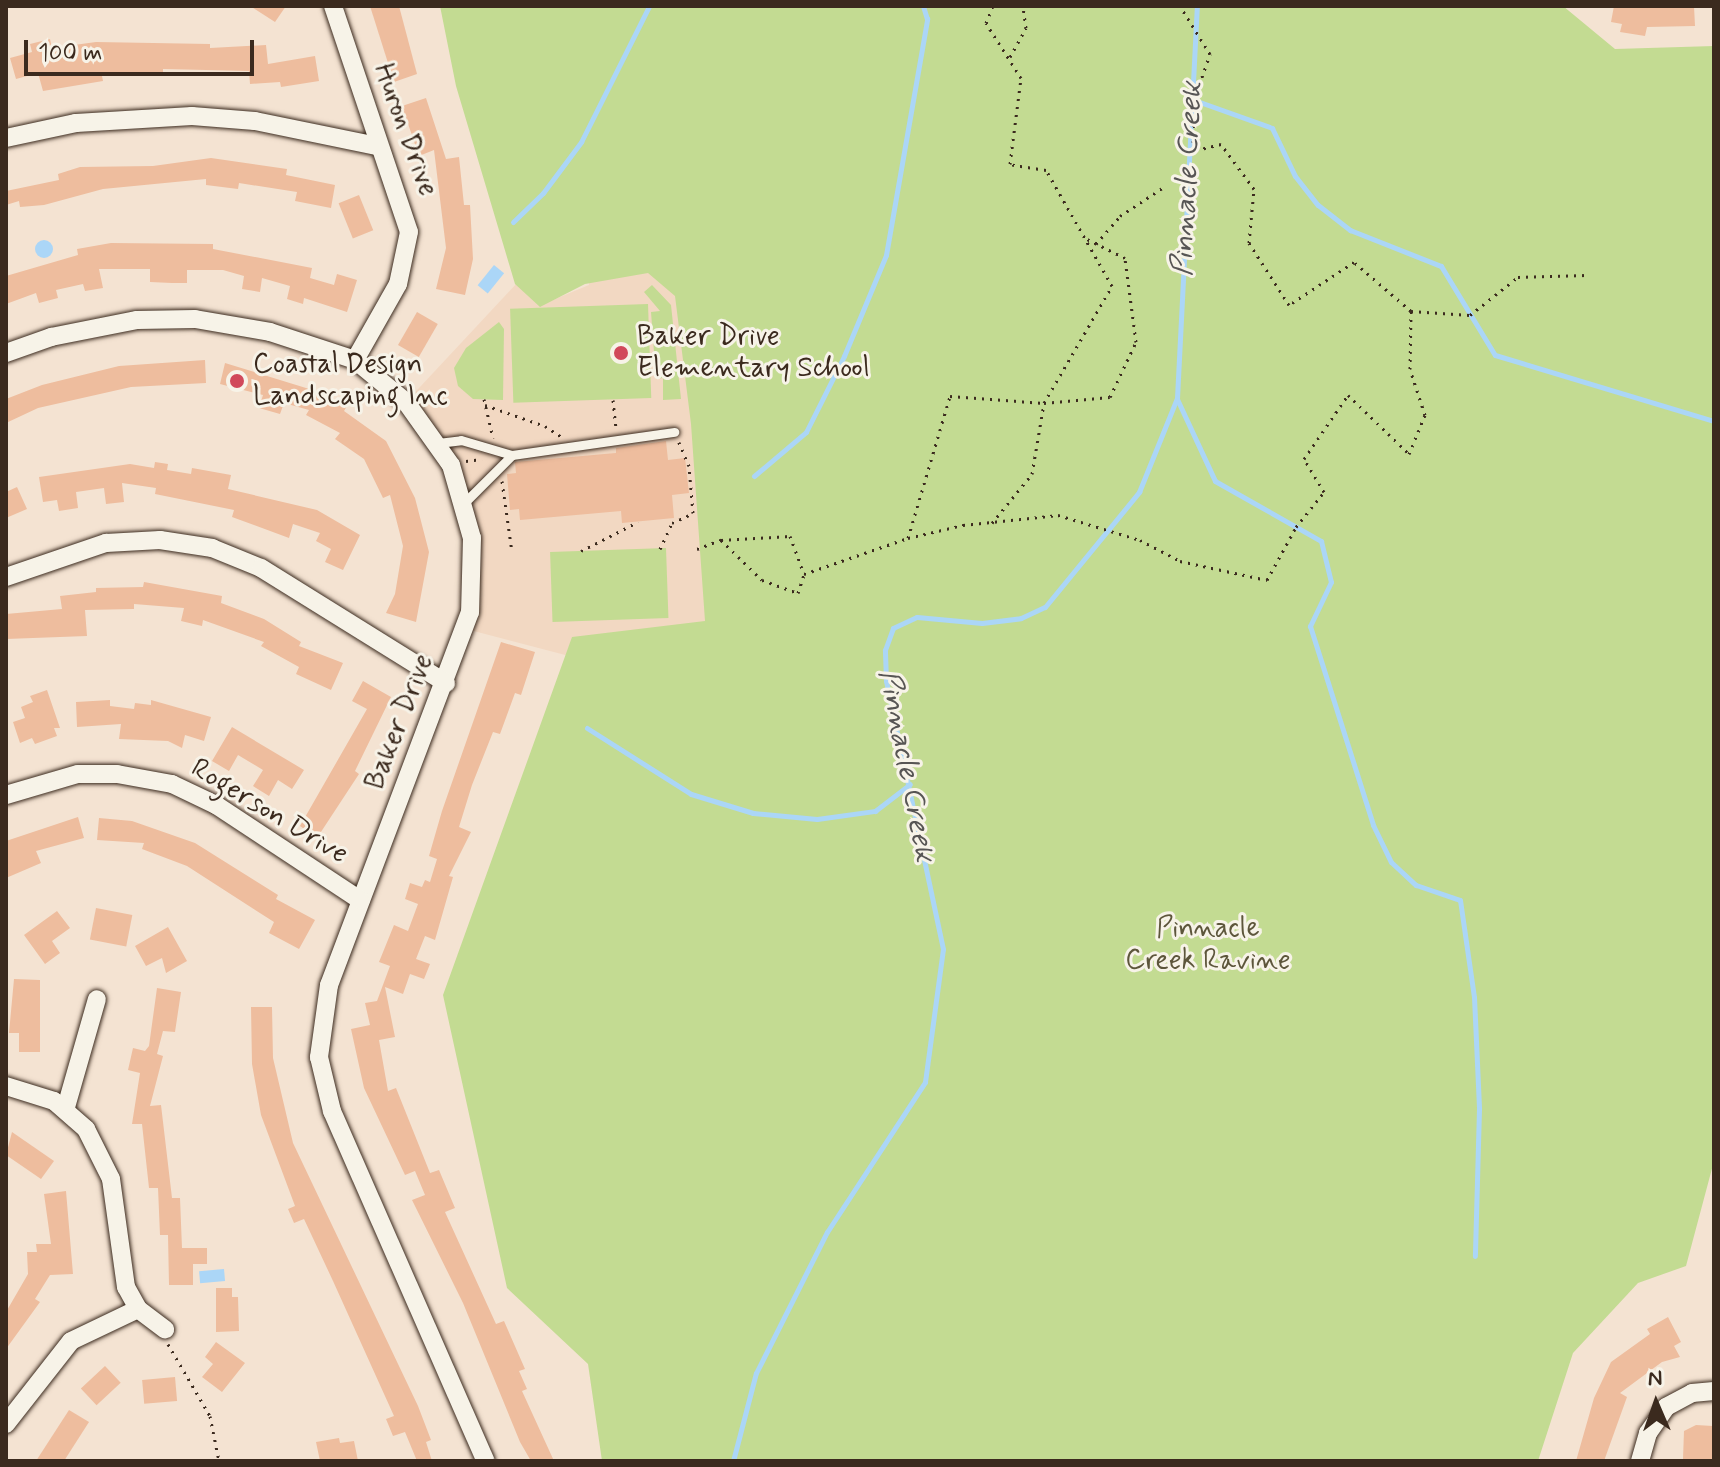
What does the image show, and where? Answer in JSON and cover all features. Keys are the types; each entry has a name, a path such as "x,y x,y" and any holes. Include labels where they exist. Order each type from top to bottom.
{"street":[{"name":"Huron Drive","path":"333,6 377,146 403,201 409,232 398,284 355,360"},
{"path":"6,138 76,123 192,116 255,121 377,146"},
{"name":"Baker Drive","path":"6,353 105,325 170,318 270,332 355,360 406,402 438,443 465,502 473,588 466,629 360,900 321,1015 322,1083 486,1461"},
{"path":"6,577 106,543 160,540 212,548 261,568 446,683"},
{"name":"Rogerson Drive","path":"6,795 78,774 117,774 172,784 216,805 360,900"},
{"path":"66,1107 97,999"},
{"path":"6,1086 66,1107 106,1164 123,1276 138,1309 165,1329"},
{"path":"6,1424 71,1341 138,1309"},
{"path":"1640,1461 1648,1433 1666,1407 1692,1393 1714,1391"}],"lane":[{"path":"438,443 461,440 512,455 563,449 616,437 674,432"},
{"path":"465,502 512,455"}],"path":[{"path":"992,523 1032,474 1044,403 1112,286 1046,170 1010,164 1021,78 986,23 993,6"},
{"path":"1009,59 1026,28 1023,6"},
{"path":"1180,6 1210,54 1194,100 1193,151 1221,144 1254,189 1249,243 1289,305 1354,262 1411,311 1470,315 1518,277 1587,275"},
{"path":"1096,244 1120,216 1164,187"},
{"path":"908,538 950,396 1044,403 1110,397 1136,342 1125,258 1085,238"},
{"path":"804,574 908,538 1058,515 1140,540 1180,561 1267,580 1296,527 1324,492 1304,459 1348,395 1409,454 1425,415 1410,369 1411,311"},
{"path":"484,399 492,433"},
{"path":"613,400 616,437"},
{"path":"485,405 561,434 563,449"},
{"path":"660,549 672,523 693,513 689,466 674,432"},
{"path":"501,476 512,552"},
{"path":"581,551 638,522"},
{"path":"697,549 721,540 790,536 804,574 798,593 762,580 721,540"},
{"path":"165,1329 170,1350 210,1416 219,1461"}],"shaded area":[{"name":"Baker Drive Elementary School","path":"578,6 798,647 592,662 466,629 464,499 406,402 518,282 543,304 589,285"}],"green space":[{"name":"Pinnacle Creek Ravine","path":"440,6 1563,6 1615,49 1714,46 1714,1161 1686,1266 1638,1283 1573,1353 1538,1461 602,1461 588,1364 507,1288 443,995 572,637 705,621 691,424 675,296 648,273 585,284 540,307 515,284 456,86"},
{"path":"652,285 671,305 681,399 663,400 663,378 656,379 651,312 660,311 644,292"},
{"path":"648,304 651,398 513,403 510,309"},
{"path":"499,322 504,329 503,400 473,399 458,386 454,368 466,348"},
{"path":"666,548 668,618 553,622 550,552"}],"water":[{"path":"40,240 48,240 53,249 51,256 40,258 35,253 35,245"},
{"path":"494,265 504,273 488,293 478,285"},
{"path":"224,1269 225,1281 200,1283 199,1271"}],"building":[{"path":"250,6 286,6 275,22"},
{"path":"370,6 399,6 417,74 394,82"},
{"path":"1614,6 1694,6 1695,26 1647,27 1645,36 1620,32 1622,24 1611,22"},
{"path":"50,39 52,48 96,42 210,44 210,48 266,45 268,64 315,56 319,81 281,87 280,82 250,84 249,71 163,69 163,76 102,76 103,81 43,91 38,73 16,79 10,58 32,52 30,44"},
{"path":"426,98 446,159 459,157 464,205 470,205 473,259 465,295 436,289 446,248 434,150 419,156 402,106"},
{"path":"211,158 287,169 286,175 335,185 331,208 295,201 297,192 239,183 238,189 206,185 206,179 103,189 44,205 20,207 19,201 6,205 6,191 59,180 58,174 80,167 153,166"},
{"path":"359,195 373,230 353,238 339,203"},
{"path":"111,243 213,244 213,249 312,268 310,278 334,285 337,274 357,280 347,312 304,298 303,304 287,299 290,286 262,278 260,292 242,289 244,276 223,270 187,270 187,283 172,283 150,282 150,269 99,269 103,288 85,291 83,284 56,290 58,298 39,303 36,293 6,304 6,276 78,255 77,249"},
{"path":"417,312 438,324 419,357 398,345"},
{"path":"205,360 206,383 131,387 38,408 6,423 6,399 42,385 119,366"},
{"path":"225,363 319,392 347,406 344,411 386,441 415,498 429,552 416,622 386,613 395,594 403,546 390,495 383,498 364,459 335,439 340,433 306,415 309,410 284,403 280,414 259,408 263,395 220,384"},
{"path":"666,441 668,460 685,458 689,493 672,495 674,518 622,523 621,511 520,520 519,509 510,510 507,474 516,473 515,462 616,453 616,448"},
{"path":"155,462 168,464 167,470 191,474 192,468 231,475 228,489 317,510 360,535 343,570 325,562 331,549 316,541 320,533 293,524 289,538 232,517 234,510 155,494 156,488 122,483 124,502 106,504 104,488 76,492 78,508 59,511 57,500 43,502 39,477 130,464 154,468"},
{"path":"17,487 27,509 6,518 6,492"},
{"path":"144,582 222,596 221,603 264,619 301,642 299,646 343,663 331,690 296,674 299,667 261,646 264,642 203,620 202,626 181,621 184,608 134,604 134,609 85,610 87,636 6,639 6,614 62,609 60,596 96,592 96,588 143,587"},
{"path":"501,642 535,652 521,695 515,693 500,734 493,732 472,785 459,827 471,832 449,876 453,877 435,940 425,936 416,959 430,964 424,979 410,974 403,994 385,987 395,1037 379,1040 388,1091 396,1088 430,1173 439,1170 455,1208 445,1212 496,1324 504,1321 525,1369 519,1371 527,1389 522,1391 554,1461 531,1461 520,1442 463,1303 412,1200 425,1195 415,1171 405,1175 364,1088 351,1029 370,1025 365,1003 377,1001 390,966 379,962 394,925 408,931 418,904 405,899 410,883 422,887 425,880 430,882 437,859 429,856 442,811"},
{"path":"363,681 391,697 355,771 359,774 317,838 300,826 367,709 352,701"},
{"path":"47,690 60,728 54,728 57,736 35,744 32,738 20,743 13,722 25,718 21,707 33,702 30,696"},
{"path":"110,700 110,706 134,709 135,703 151,705 151,700 211,717 204,741 185,735 182,748 168,741 119,739 121,724 77,727 76,702"},
{"path":"232,727 304,770 292,789 278,780 269,796 253,786 263,770 238,755 229,771 212,761"},
{"path":"78,817 84,838 36,851 41,863 6,878 6,841"},
{"path":"99,818 132,821 195,843 278,895 276,899 315,920 299,949 269,933 274,922 187,866 142,849 144,843 97,840"},
{"path":"96,908 132,915 126,946 90,939"},
{"path":"57,911 70,928 52,941 60,953 45,964 24,935"},
{"path":"168,927 187,961 166,973 162,958 146,966 135,946"},
{"path":"14,979 40,980 40,1052 19,1052 19,1033 9,1033"},
{"path":"157,988 181,992 175,1032 163,1031 157,1054 163,1056 150,1106 161,1105 172,1198 180,1198 182,1248 207,1248 207,1264 193,1264 193,1285 169,1285 168,1235 160,1235 158,1188 149,1188 142,1124 132,1124 140,1073 128,1070 133,1048 145,1051 149,1046"},
{"path":"251,1007 272,1007 273,1058 293,1143 418,1406 431,1440 426,1442 432,1461 417,1461 405,1432 393,1436 386,1419 394,1416 333,1281 304,1219 294,1223 288,1209 295,1206 261,1115 252,1064"},
{"path":"12,1132 54,1161 41,1179 6,1155"},
{"path":"66,1191 73,1274 50,1275 35,1299 40,1302 6,1349 6,1312 28,1274 27,1252 37,1252 36,1244 51,1244 44,1194"},
{"path":"216,1288 232,1288 232,1297 238,1297 239,1331 216,1332"},
{"path":"1668,1317 1681,1342 1674,1346 1680,1357 1662,1362 1620,1393 1627,1397 1604,1461 1576,1461 1594,1398 1611,1362 1650,1334 1647,1329"},
{"path":"216,1342 245,1363 222,1392 202,1377 213,1364 205,1357"},
{"path":"105,1366 121,1383 97,1405 81,1389"},
{"path":"175,1377 177,1401 144,1404 142,1380"},
{"path":"69,1410 89,1422 64,1461 36,1461"},
{"path":"1696,1425 1713,1426 1712,1459 1683,1459 1684,1431"},
{"path":"339,1438 340,1443 354,1441 358,1461 320,1461 316,1442"}],"waterway":[{"path":"513,222 543,193 581,142 649,6"},
{"path":"754,476 806,432 844,356 886,255 927,19 923,6"},
{"name":"Pinnacle Creek","path":"733,1461 756,1373 827,1232 925,1082 943,949 886,681 885,650 893,628 917,617 982,623 1021,618 1045,607 1139,492 1177,398 1197,6"},
{"path":"1194,100 1272,128 1295,176 1318,205 1350,230 1441,266 1495,355 1714,421"},
{"path":"1177,399 1215,481 1321,541 1331,582 1310,626 1373,825 1391,862 1416,885 1460,900 1474,997 1479,1109 1475,1256"},
{"path":"587,728 691,794 753,813 817,819 875,811 910,784"}],"place":[{"name":"Baker Drive Elementary School","path":"621,353"},
{"name":"Coastal Design Landscaping Inc","path":"237,381"}]}
